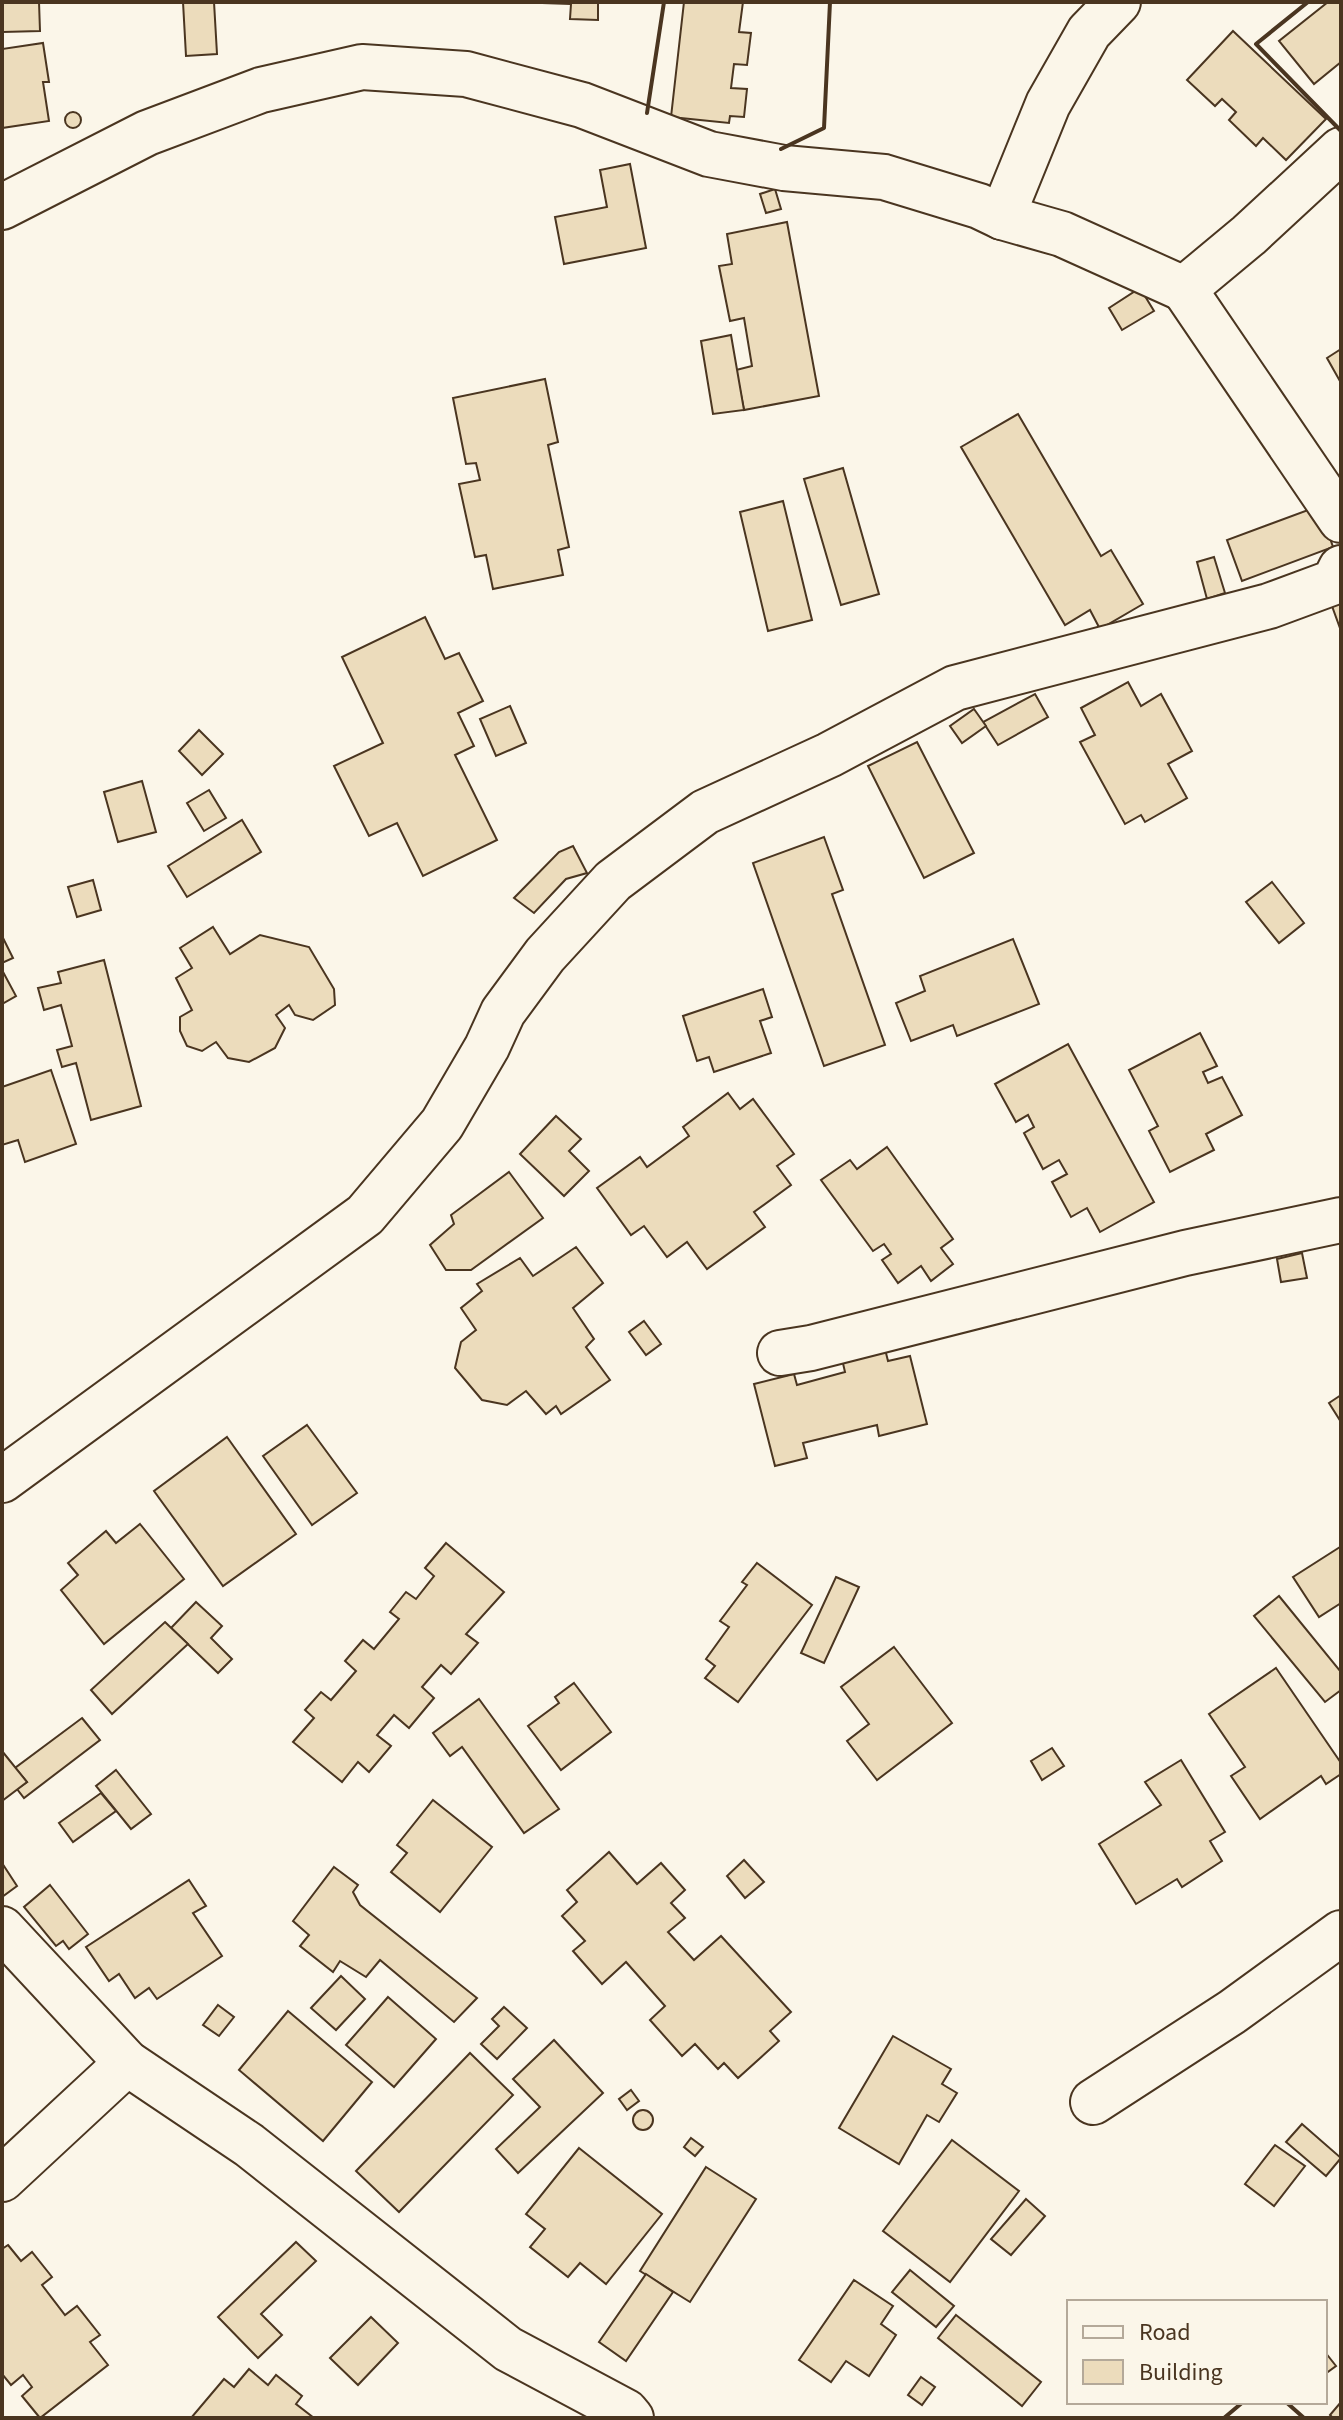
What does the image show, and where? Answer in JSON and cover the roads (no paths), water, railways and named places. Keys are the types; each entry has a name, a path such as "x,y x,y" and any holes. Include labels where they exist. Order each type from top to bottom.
{"street":[{"path":"1002,217 1048,104 1089,32 1118,2"},
{"path":"2,207 147,133 261,90 362,67 466,74 582,105 709,154 784,168 884,177 1062,234 1184,289 1341,518"},
{"path":"1184,289 1249,235 1341,150"},
{"path":"2,1480 365,1215 442,1124 487,1047 503,1012 545,955 613,881 705,812 829,755 955,688 1269,606 1334,582 1341,568"},
{"path":"780,1353 811,1348 1185,1253 1341,1220"},
{"path":"2,1929 127,2063 249,2145 508,2349 626,2412 631,2418"},
{"path":"1093,2102 1232,2012 1341,1933"},
{"path":"2,2179 127,2063"}]}
